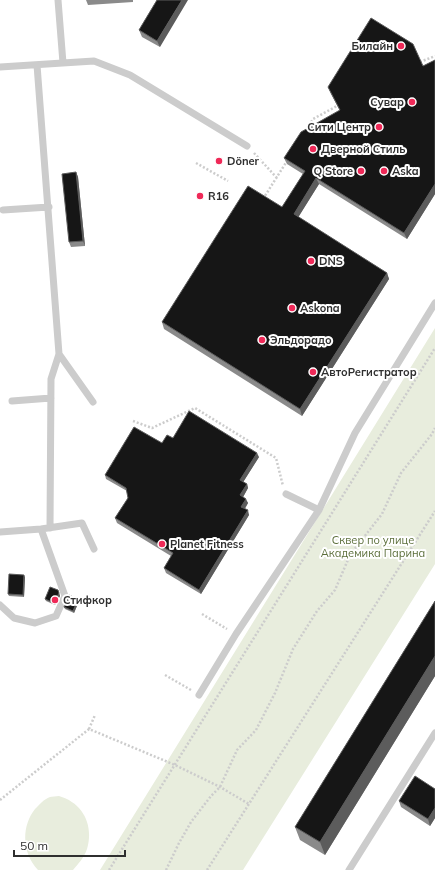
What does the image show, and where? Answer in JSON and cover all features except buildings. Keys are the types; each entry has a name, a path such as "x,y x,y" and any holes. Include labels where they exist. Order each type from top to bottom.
{"lane":[{"path":"58,0 63,63"},
{"path":"0,67 94,61 130,75 247,146"},
{"path":"37,64 59,354 51,379 50,528"},
{"path":"3,210 48,208"},
{"path":"199,695 236,634 319,510 355,433 435,303"},
{"path":"59,354 93,402"},
{"path":"12,400 51,398"},
{"path":"286,494 319,510"},
{"path":"0,532 41,529 82,523 94,549"},
{"path":"0,605 14,618 35,623 56,616 65,596 41,529"},
{"path":"350,870 435,733"}],"path":[{"path":"420,62 435,56"},
{"path":"305,132 313,119 337,106"},
{"path":"247,146 277,178"},
{"path":"263,200 289,158"},
{"path":"196,163 228,180"},
{"path":"109,870 435,348"},
{"path":"133,421 152,428 195,408 276,458 286,494"},
{"path":"166,870 191,822 220,787 237,750 256,730 272,699 293,649 317,611 335,590 350,555 382,514 401,473 432,434 435,428"},
{"path":"207,870 435,511"},
{"path":"202,614 236,634"},
{"path":"165,675 199,695"},
{"path":"0,800 89,729 95,715"},
{"path":"89,729 175,764 249,804"}],"green space":[{"name":"Сквер по улице Академика Парина","path":"435,328 435,564 243,870 100,870"},
{"path":"59,796 74,804 85,816 89,832 87,849 83,858 73,870 38,870 26,848 25,840 27,824 30,816 42,802 50,797"}],"place":[{"name":"Билайн","path":"401,46"},
{"name":"Сувар","path":"412,102"},
{"name":"Сити Центр","path":"379,127"},
{"name":"Дверной Стиль","path":"313,149"},
{"name":"Döner","path":"219,161"},
{"name":"Q Store","path":"361,171"},
{"name":"Aska","path":"384,171"},
{"name":"R16","path":"200,196"},
{"name":"DNS","path":"311,261"},
{"name":"Askona","path":"292,308"},
{"name":"Эльдорадо","path":"262,340"},
{"name":"АвтоРегистратор","path":"313,372"},
{"name":"Planet Fitness","path":"162,544"},
{"name":"Стифкор","path":"55,600"}]}
